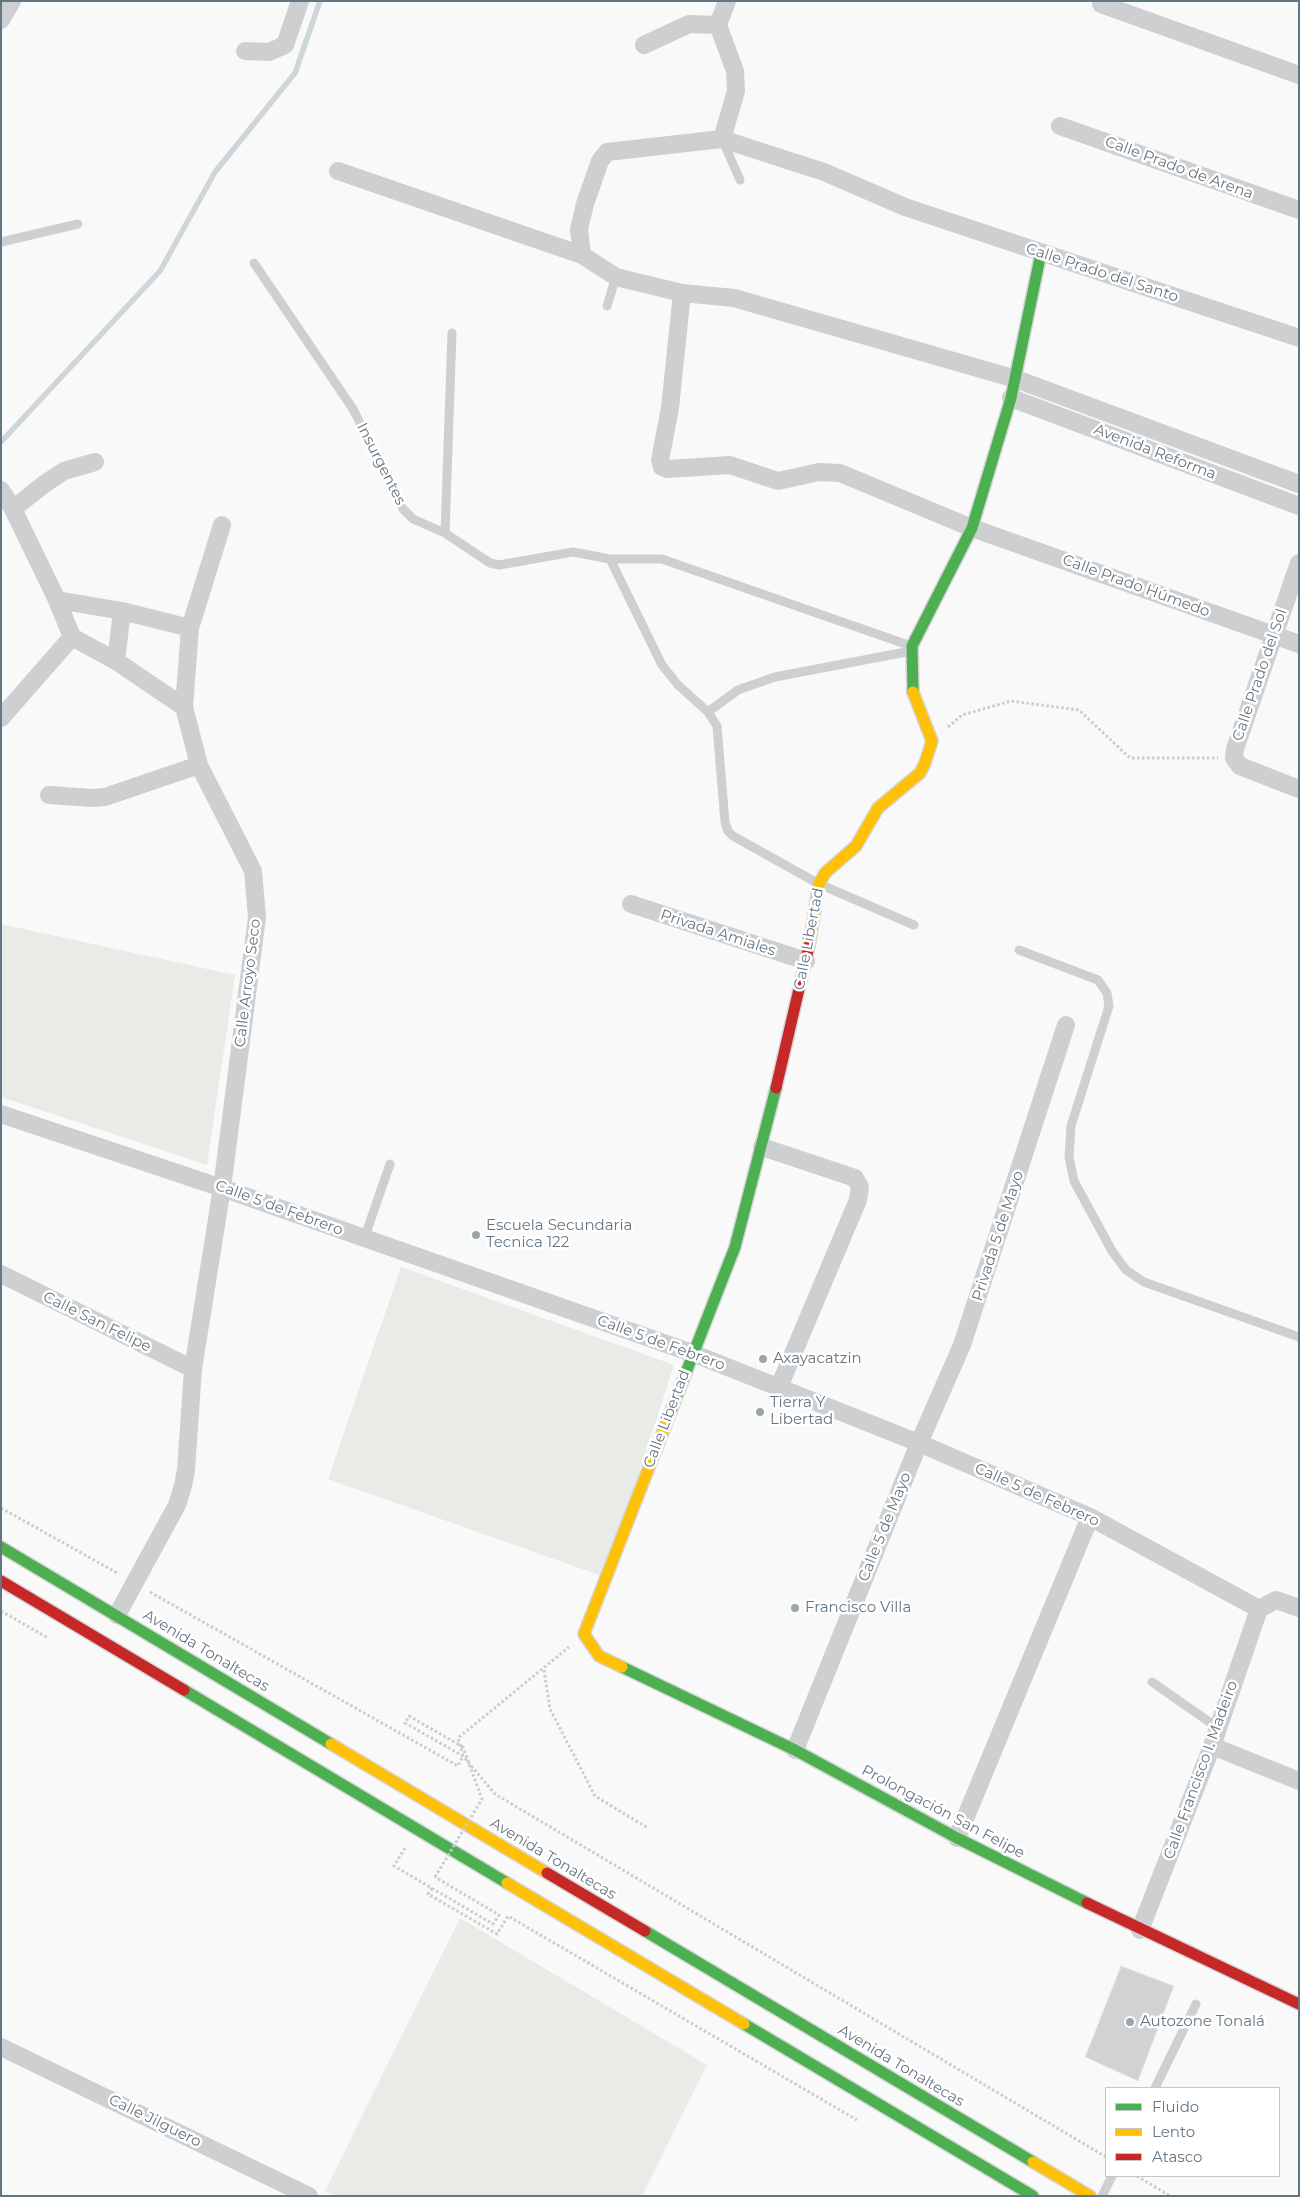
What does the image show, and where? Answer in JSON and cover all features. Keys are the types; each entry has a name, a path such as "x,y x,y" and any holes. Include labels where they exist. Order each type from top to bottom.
{"main road":[{"path":"911,649 972,528 1016,379 1041,252"},
{"name":"Calle Libertad","path":"584,1634 692,1353 735,1247 762,1147 806,961 819,884 825,873 856,846 878,808 920,773 925,763 932,740 913,696 911,649"},
{"name":"Avenida Tonaltecas","path":"1,1547 1090,2196"},
{"path":"1,1581 1019,2192 1033,2196"},
{"name":"Prolongación San Felipe","path":"584,1634 599,1656 795,1750 957,1838 1140,1930 1299,2004"}],"street":[{"path":"1,20 12,1"},
{"path":"245,51 269,52 285,45 300,1"},
{"path":"582,255 579,229 585,204 600,162 607,152 722,139 736,92 735,71 718,25 728,1"},
{"path":"1100,4 1299,75"},
{"path":"644,45 689,24 718,25"},
{"name":"Calle Prado de Arena","path":"1060,126 1299,210"},
{"name":"Calle Prado del Santo","path":"722,139 824,172 904,207 1299,338"},
{"name":"Avenida Reforma","path":"338,171 582,255 616,277 682,293 734,298 1016,379 1299,484"},
{"name":"Calle Prado Húmedo","path":"682,293 670,408 660,460 662,467 667,470 730,465 778,481 819,472 840,473 972,528 1299,644"},
{"name":"Avenida Reforma","path":"1011,398 1299,506"},
{"path":"13,509 64,471 95,462"},
{"path":"1,490 13,509 57,600 72,637 116,661 184,707"},
{"name":"Calle Arroyo Seco","path":"116,1615 177,1505 183,1486 186,1470 193,1369 222,1188 257,917 253,871 199,765 184,707 190,628 222,524"},
{"name":"Calle Prado del Sol","path":"1234,758 1235,749 1299,564"},
{"path":"57,600 122,611 190,628"},
{"path":"116,661 122,611"},
{"path":"1,718 72,637"},
{"path":"1234,758 1240,766 1299,789"},
{"path":"49,795 105,797 199,765"},
{"name":"Privada Amiales","path":"631,904 806,961"},
{"name":"Privada 5 de Mayo","path":"920,1443 962,1345 1066,1025"},
{"name":"Calle 5 de Febrero","path":"1,1114 222,1188 692,1353 920,1443 1090,1517 1259,1609"},
{"path":"762,1147 855,1178 860,1187 858,1200 779,1388"},
{"name":"Calle San Felipe","path":"1,1274 193,1369"},
{"name":"Calle 5 de Mayo","path":"795,1750 920,1443"},
{"path":"957,1838 1090,1517"},
{"path":"1259,1609 1276,1600 1299,1608"},
{"name":"Calle Francisco I. Madeiro","path":"1140,1930 1212,1746 1259,1609"},
{"path":"1212,1746 1299,1781"},
{"name":"Calle Jilguero","path":"1,2047 309,2196"}],"lane":[{"path":"722,139 740,180"},
{"path":"1,242 78,224"},
{"name":"Insurgentes","path":"254,263 353,409 403,509 413,519 445,533 480,558 499,565 564,552 610,559 662,559 911,649"},
{"path":"607,306 616,277"},
{"path":"445,533 452,334"},
{"path":"610,559 662,665 678,685 708,712 717,726 724,822 728,831 733,836 819,884 914,924"},
{"path":"708,712 738,690 775,677 911,649"},
{"path":"1019,950 1098,980 1106,993 1109,1006 1071,1126 1069,1157 1074,1181 1112,1250 1126,1270 1144,1282 1299,1336"},
{"path":"364,1239 390,1164"},
{"path":"1152,1682 1218,1728"},
{"path":"1155,2087 1196,2004"},
{"path":"1102,2196 1112,2177"}],"path":[{"path":"962,715 1011,701 1080,710 1130,758 1234,758"},
{"path":"1,1508 458,1766 463,1756 458,1738 544,1669 584,1634"},
{"path":"544,1669 550,1709 595,1796 648,1828"},
{"path":"394,1866 493,1924 499,1915 436,1877 482,1799 463,1747 409,1716 405,1723 463,1756 495,1794 1105,2157"},
{"path":"432,1888 428,1894 496,1934 508,1916 858,2121"},
{"path":"1139,2177 1170,2196"}],"shaded area":[{"path":"1,924 235,975 207,1165 1,1097"},
{"path":"401,1267 674,1365 605,1577 328,1479"},
{"path":"460,1918 707,2065 642,2196 334,2196 325,2191"}],"building":[{"name":"Autozone Tonalá","path":"1121,1966 1174,1986 1138,2081 1085,2057"}],"waterway":[{"path":"1,442 160,271 215,172 295,73 320,1"}],"traffic: fast":[{"path":"913,692 912,646 972,528 1011,398 1041,253"},
{"path":"669,1416 735,1247 776,1088"},
{"path":"1,1547 331,1744"},
{"path":"622,1667 795,1750 957,1838 1087,1903"},
{"path":"184,1690 507,1883"},
{"path":"645,1931 1033,2162"},
{"path":"744,2024 1033,2196"}],"traffic: slow":[{"path":"809,946 819,884 825,873 856,846 878,808 920,773 925,763 932,741 913,692"},
{"path":"622,1667 599,1656 584,1634 669,1416"},
{"path":"331,1744 547,1873"},
{"path":"507,1883 744,2024"},
{"path":"1033,2162 1090,2196"}],"traffic: jam":[{"path":"776,1088 809,946"},
{"path":"1,1581 184,1690"},
{"path":"547,1873 645,1931"},
{"path":"1087,1903 1299,2004"}],"place":[{"name":"Escuela Secundaria Tecnica 122","path":"476,1235"},
{"name":"Axayacatzin","path":"763,1359"},
{"name":"Tierra Y Libertad","path":"760,1412"},
{"name":"Francisco Villa","path":"795,1608"},
{"name":"Autozone Tonalá","path":"1130,2022"}]}
